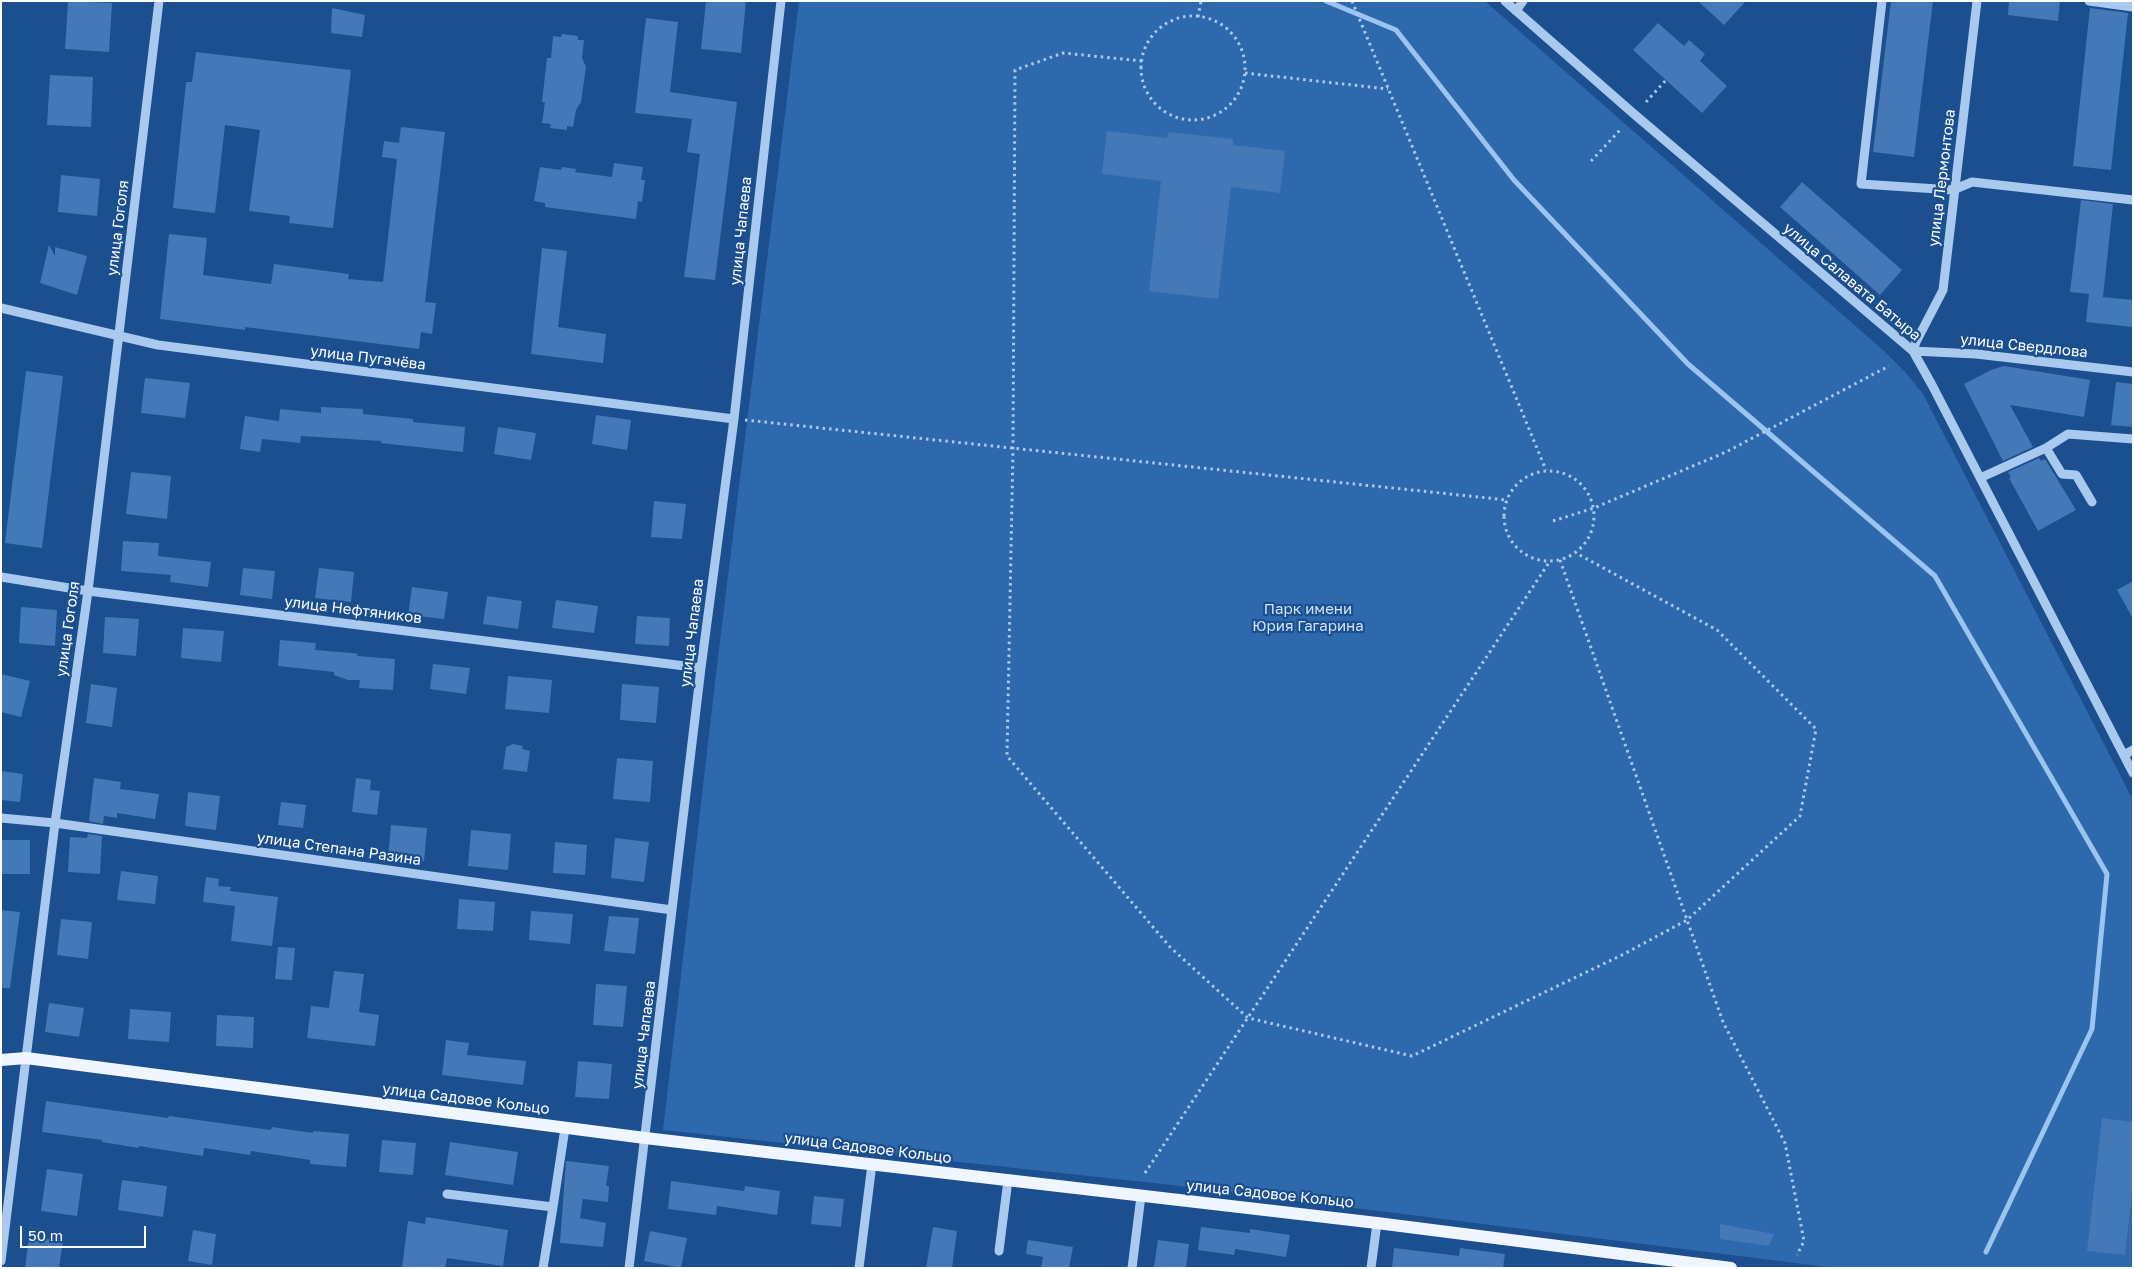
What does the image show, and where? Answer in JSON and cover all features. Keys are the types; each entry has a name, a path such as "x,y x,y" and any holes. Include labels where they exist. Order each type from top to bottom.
{"main road":[{"name":"улица Садовое Кольцо","path":"1,1060 26,1058 645,1138 1377,1223 1731,1268"}],"street":[{"name":"улица Гоголя","path":"1,1261 54,823 88,590 159,1"},
{"name":"улица Чапаева","path":"630,1268 701,668 734,419 781,1"},
{"name":"улица Салавата Батыра","path":"1505,1 1634,114 1913,351 2133,773"},
{"path":"1516,11 1523,1"},
{"path":"1882,1 1862,184 1954,190 1972,182 2133,200"},
{"name":"улица Лермонтова","path":"1913,351 1943,290 1977,1"},
{"path":"2089,1 2133,7"},
{"name":"улица Пугачёва","path":"1,308 158,345 734,419"},
{"name":"улица Свердлова","path":"1913,351 1976,354 2133,372"},
{"path":"1980,478 2046,448 2068,434 2133,439"},
{"path":"2046,448 2062,474 2076,475 2092,502"},
{"name":"улица Нефтяников","path":"1,577 88,590 701,668"},
{"path":"2124,755 2133,750"},
{"name":"улица Степана Разина","path":"1,818 54,823 672,910"},
{"path":"543,1268 565,1128"},
{"path":"859,1268 872,1164"},
{"path":"999,1251 1008,1180"},
{"path":"447,1194 553,1208"},
{"path":"1132,1268 1141,1196"},
{"path":"1371,1268 1377,1223"}],"path":[{"path":"1198,17 1201,1"},
{"path":"1352,1 1546,470"},
{"path":"1198,17 1214,21 1227,29 1238,42 1244,57 1245,73 1241,90 1231,104 1217,115 1200,120 1183,120 1167,113 1153,102 1144,86 1141,70 1142,62 1144,52 1152,37 1165,25 1180,18 1198,17"},
{"path":"1142,62 1063,53 1015,70 1013,448 1007,756 1170,947 1248,1018 1412,1056 1624,954 1687,920 1800,816 1816,729 1717,630 1576,553"},
{"path":"1245,73 1389,89"},
{"path":"1646,102 1666,80"},
{"path":"1591,161 1621,129"},
{"path":"1553,521 1594,508 1726,452 1889,366"},
{"path":"734,419 1507,500"},
{"path":"1546,470 1559,471 1572,476 1582,484 1590,495 1594,508 1592,531 1586,543 1576,553 1560,560 1535,559 1512,542 1506,528 1504,514 1507,500 1513,489 1522,479 1533,473 1546,470"},
{"path":"1560,560 1723,1022 1785,1144 1804,1242 1797,1255"},
{"path":"1145,1173 1550,561"}],"green space":[{"name":"Парк имени Юрия Гагарина","path":"799,1 1485,1 1884,351 1906,373 1923,394 2133,800 2133,1268 1835,1268 1163,1184 663,1130 718,657"}],"building":[{"path":"68,1 112,3 109,52 65,49"},
{"path":"706,1 746,1 741,53 701,49"},
{"path":"1698,1 1746,1 1724,25"},
{"path":"1891,1 1933,1 1914,157 1873,152"},
{"path":"2009,1 2060,1 2058,21 2008,15"},
{"path":"332,8 365,15 362,37 331,33"},
{"path":"2090,8 2128,13 2111,170 2073,166"},
{"path":"646,18 678,22 670,92 737,102 715,280 684,277 700,154 687,152 692,119 635,113"},
{"path":"1658,23 1684,46 1689,40 1705,54 1700,61 1727,86 1702,113 1633,50"},
{"path":"562,34 578,36 578,40 584,40 582,58 586,67 581,102 576,110 573,127 567,126 567,130 550,128 551,124 542,123 545,102 542,102 547,58 551,58 553,36 561,37"},
{"path":"196,52 351,70 333,228 289,223 290,216 249,211 260,130 225,125 215,213 173,208 186,82 192,82"},
{"path":"50,75 93,77 91,127 47,125"},
{"path":"401,127 445,132 425,302 436,303 432,334 421,332 419,349 245,327 245,330 160,319 169,234 207,238 203,275 271,284 274,264 349,274 348,279 383,282 397,159 382,157 384,141 399,143"},
{"path":"1107,131 1167,138 1168,132 1233,139 1233,145 1285,151 1280,193 1231,187 1218,299 1149,291 1161,181 1102,174"},
{"path":"614,163 643,167 641,180 645,180 642,202 638,201 636,219 545,207 545,203 534,201 540,167 561,170 562,167 576,169 575,172 612,177"},
{"path":"61,175 100,179 97,216 58,212"},
{"path":"1802,182 1902,270 1880,295 1780,207"},
{"path":"2081,200 2113,204 2103,297 2133,300 2133,327 2086,322 2089,294 2070,292"},
{"path":"49,245 55,256 55,247 87,256 77,295 40,283"},
{"path":"542,248 567,251 558,327 606,334 603,363 531,354"},
{"path":"2004,366 2090,380 2084,417 2010,405 2033,447 2003,461 1964,384 1991,370"},
{"path":"26,371 63,376 42,548 5,543"},
{"path":"145,378 190,383 185,418 141,413"},
{"path":"2116,382 2133,384 2133,427 2111,425"},
{"path":"321,407 363,409 363,414 413,419 413,422 465,427 463,452 381,443 381,441 301,436 300,443 262,439 260,452 240,449 245,416 279,421 280,409 321,413"},
{"path":"596,415 631,420 627,450 592,444"},
{"path":"498,427 536,433 531,460 494,454"},
{"path":"2039,458 2041,461 2045,459 2076,510 2038,531 2009,478 2011,477 2008,472"},
{"path":"131,472 171,476 167,519 126,514"},
{"path":"654,501 686,504 682,539 651,537"},
{"path":"123,541 159,543 158,556 211,562 208,587 170,582 171,575 121,571"},
{"path":"243,568 275,571 272,599 240,595"},
{"path":"319,568 354,572 351,602 315,598"},
{"path":"2133,581 2133,619 2117,590"},
{"path":"412,587 448,592 444,619 408,615"},
{"path":"487,596 522,601 518,629 483,624"},
{"path":"556,600 598,606 594,633 552,628"},
{"path":"21,607 57,610 55,646 19,643"},
{"path":"637,616 670,618 669,646 635,644"},
{"path":"105,617 139,619 136,656 103,653"},
{"path":"183,628 224,631 221,662 181,658"},
{"path":"280,640 316,643 315,650 395,659 393,690 359,688 360,680 348,680 334,675 334,672 278,666"},
{"path":"433,664 470,668 466,694 430,689"},
{"path":"1,674 30,681 21,717 1,712"},
{"path":"508,676 552,680 549,713 505,709"},
{"path":"91,684 117,688 112,727 86,723"},
{"path":"622,684 659,687 656,723 620,720"},
{"path":"513,744 523,746 522,749 530,751 527,772 503,769 506,747"},
{"path":"617,758 653,761 650,802 613,799"},
{"path":"1,771 23,774 20,802 1,800"},
{"path":"94,778 121,782 120,789 159,794 155,819 117,813 117,818 104,816 103,824 89,821"},
{"path":"356,778 371,780 370,790 380,791 377,815 352,812"},
{"path":"188,792 220,796 216,830 185,826"},
{"path":"281,802 306,805 303,828 278,825"},
{"path":"391,825 427,828 424,861 388,857"},
{"path":"471,830 511,834 508,870 468,866"},
{"path":"88,834 102,836 100,874 68,872 70,837 87,838"},
{"path":"615,838 649,842 644,882 611,878"},
{"path":"1,840 30,840 30,874 1,874"},
{"path":"555,842 587,845 585,875 553,873"},
{"path":"121,871 158,876 155,904 117,900"},
{"path":"206,877 219,879 218,886 231,887 230,891 278,897 272,946 231,941 235,906 203,902"},
{"path":"459,899 495,902 493,931 457,929"},
{"path":"1,910 20,912 10,988 1,988"},
{"path":"531,911 573,914 570,944 529,940"},
{"path":"609,916 639,918 635,954 604,951"},
{"path":"61,919 92,922 88,959 57,955"},
{"path":"278,947 295,948 292,980 275,979"},
{"path":"334,971 364,974 359,1012 379,1015 375,1046 307,1038 311,1006 329,1008"},
{"path":"596,984 627,986 623,1027 593,1025"},
{"path":"49,1003 84,1008 79,1037 45,1032"},
{"path":"130,1009 171,1012 169,1042 128,1039"},
{"path":"217,1015 254,1017 253,1048 216,1046"},
{"path":"446,1040 469,1043 467,1055 526,1061 523,1085 442,1075"},
{"path":"578,1061 612,1064 609,1099 575,1097"},
{"path":"46,1101 271,1130 272,1127 313,1133 313,1131 349,1134 346,1167 310,1164 310,1160 251,1151 250,1155 204,1148 203,1156 139,1146 139,1148 102,1142 102,1140 42,1132"},
{"path":"2102,1118 2133,1122 2133,1184 2125,1255 2087,1251"},
{"path":"382,1140 416,1143 413,1175 379,1172"},
{"path":"450,1142 518,1152 513,1185 445,1175"},
{"path":"566,1161 609,1166 606,1186 609,1186 608,1202 583,1199 580,1218 606,1223 603,1247 560,1243"},
{"path":"47,1169 83,1174 77,1216 41,1211"},
{"path":"122,1180 167,1186 163,1217 118,1210"},
{"path":"671,1181 744,1191 745,1186 780,1191 777,1215 717,1206 716,1215 668,1209"},
{"path":"814,1196 844,1199 841,1227 811,1224"},
{"path":"426,1217 508,1230 503,1266 447,1258 445,1268 402,1268 408,1221 425,1224"},
{"path":"1720,1224 1774,1234 1769,1246 1720,1239"},
{"path":"933,1227 957,1231 952,1268 926,1268"},
{"path":"1201,1227 1250,1233 1250,1229 1290,1235 1286,1257 1235,1249 1234,1255 1198,1250"},
{"path":"193,1230 216,1234 212,1265 188,1261"},
{"path":"650,1231 687,1238 681,1268 644,1261"},
{"path":"29,1237 63,1241 59,1268 25,1268"},
{"path":"1028,1240 1073,1247 1069,1268 1041,1268 1043,1257 1026,1254"},
{"path":"1158,1240 1189,1244 1186,1268 1154,1267"},
{"path":"1394,1248 1459,1256 1460,1248 1505,1254 1503,1268 1392,1268"}],"waterway":[{"path":"1326,1 1396,30 1514,180 1688,364 1935,576 2107,874 2092,1029 1986,1252"}]}
